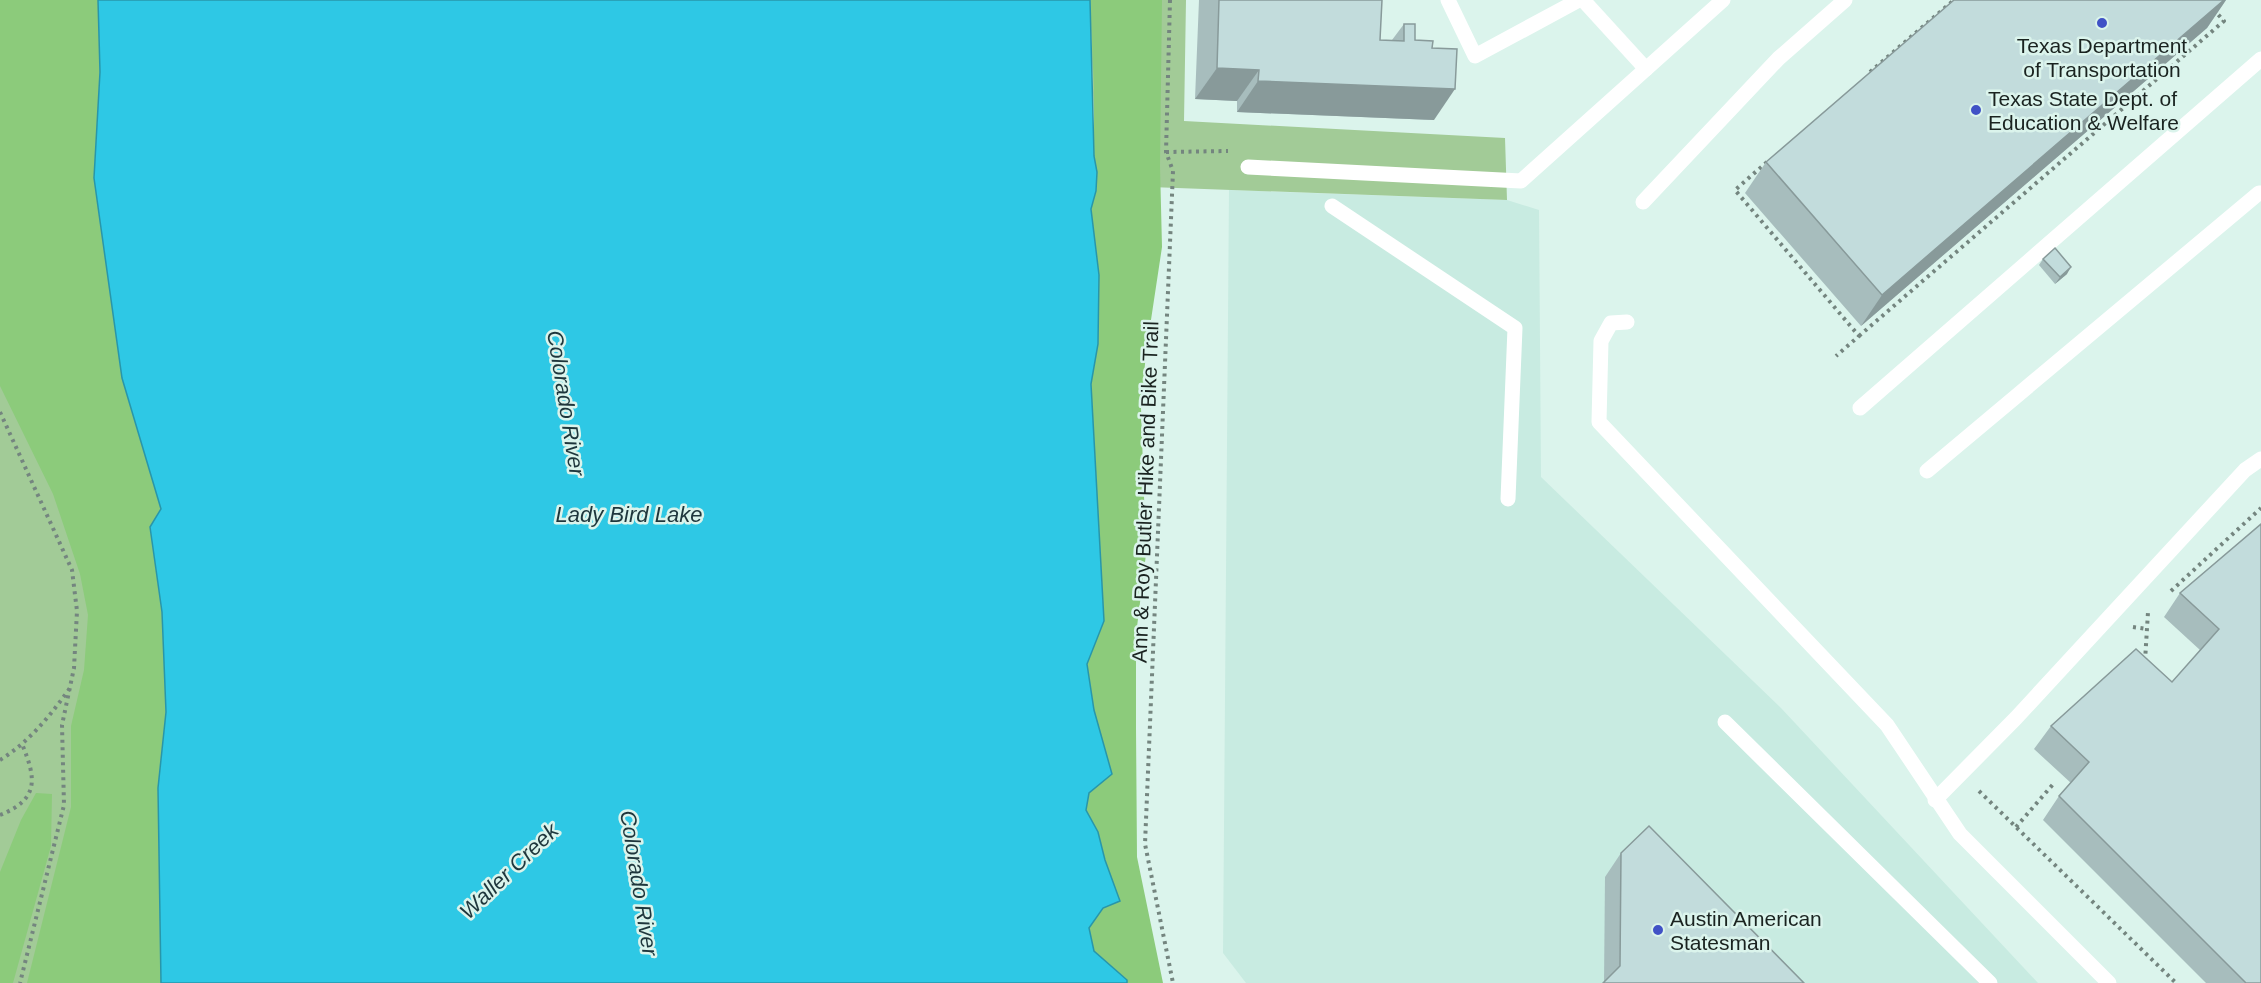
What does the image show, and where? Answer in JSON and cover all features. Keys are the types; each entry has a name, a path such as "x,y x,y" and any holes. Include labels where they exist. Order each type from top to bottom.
{"lane":[{"path":"1448,0 1475,56 1581,0 1646,69"},
{"path":"1248,167 1521,181 1723,0"},
{"path":"1643,202 1779,58 1845,0"},
{"path":"1860,408 2261,59"},
{"path":"1927,471 2261,193"},
{"path":"1332,206 1515,328 1508,499"},
{"path":"1627,322 1611,323 1601,341 1599,422 1887,725 1935,800 1960,834 2109,983"},
{"path":"1935,800 2016,718 2245,470 2261,459"},
{"path":"1725,722 1990,983"}],"path":[{"name":"Ann & Roy Butler Hike and Bike Trail","path":"1170,0 1166,152 1173,171 1145,844 1173,983"},
{"path":"1866,76 1954,0"},
{"path":"1836,356 2224,21 2212,7"},
{"path":"1166,152 1234,151"},
{"path":"1770,160 1735,190 1859,336"},
{"path":"0,412 72,570 77,611 70,687 63,725 64,805 20,983"},
{"path":"2165,596 2261,508"},
{"path":"2145,672 2148,612 2156,604"},
{"path":"0,760 22,744 46,720 70,687"},
{"path":"0,815 16,808 29,794 33,777 22,744"},
{"path":"1961,774 2175,983"},
{"path":"2016,826 2055,782"}],"shaded area":[{"path":"1229,190 1507,200 1539,210 1541,477 1781,708 2038,983 1246,983 1223,953"}],"green space":[{"path":"0,0 98,0 94,178 161,983 0,983"},
{"path":"0,0 98,0 100,72 94,178 122,378 161,509 150,527 162,612 166,712 158,788 161,983 27,983 71,807 71,726 84,670 88,615 80,574 53,494 0,386"},
{"path":"1090,0 1186,0 1184,121 1505,138 1507,200 1096,185"},
{"path":"1090,0 1162,0 1160,166 1162,247 1146,353 1141,408 1146,554 1136,635 1136,728 1137,857 1163,983 1127,983 1127,980 1094,951 1089,928 1103,908 1105,860 1098,832 1086,810 1094,710 1087,664 1104,621 1091,384 1098,344 1099,275 1091,209 1096,191 1097,172 1094,156"},
{"path":"36,793 52,794 51,846 13,983 0,983 0,872 21,820"}],"water":[{"name":"Lady Bird Lake","path":"98,0 1090,0 1094,156 1097,172 1096,191 1091,209 1099,275 1098,344 1091,384 1104,621 1087,664 1094,710 1112,774 1089,793 1086,810 1098,832 1105,860 1120,901 1103,908 1089,928 1094,951 1127,980 1127,983 161,983 158,788 166,712 162,612 150,527 161,509 122,378 94,178 100,72"}],"building":[{"path":"1219,0 1382,0 1380,40 1404,41 1404,24 1415,24 1415,40 1433,41 1432,48 1457,49 1455,89 1258,81 1259,70 1217,68"},
{"name":"Texas State Dept. of Education & Welfare","path":"1954,0 2224,0 1882,295 1766,162"},
{"path":"2055,248 2071,267 2060,277 2043,259"},
{"path":"2261,524 2261,983 2246,983 2059,796 2089,762 2051,726 2136,649 2172,682 2219,629 2180,593"},
{"name":"Austin American Statesman","path":"1649,826 1804,983 1603,983 1620,966 1621,853"}],"place":[{"name":"Texas Department of Transportation","path":"2102,23"},
{"name":"Texas State Dept. of Education & Welfare","path":"1976,110"},
{"name":"Austin American Statesman","path":"1658,930"}],"water label":[{"name":"Colorado River","path":"566,403"},
{"name":"Waller Creek","path":"509,871"},
{"name":"Colorado River","path":"639,883"}]}
